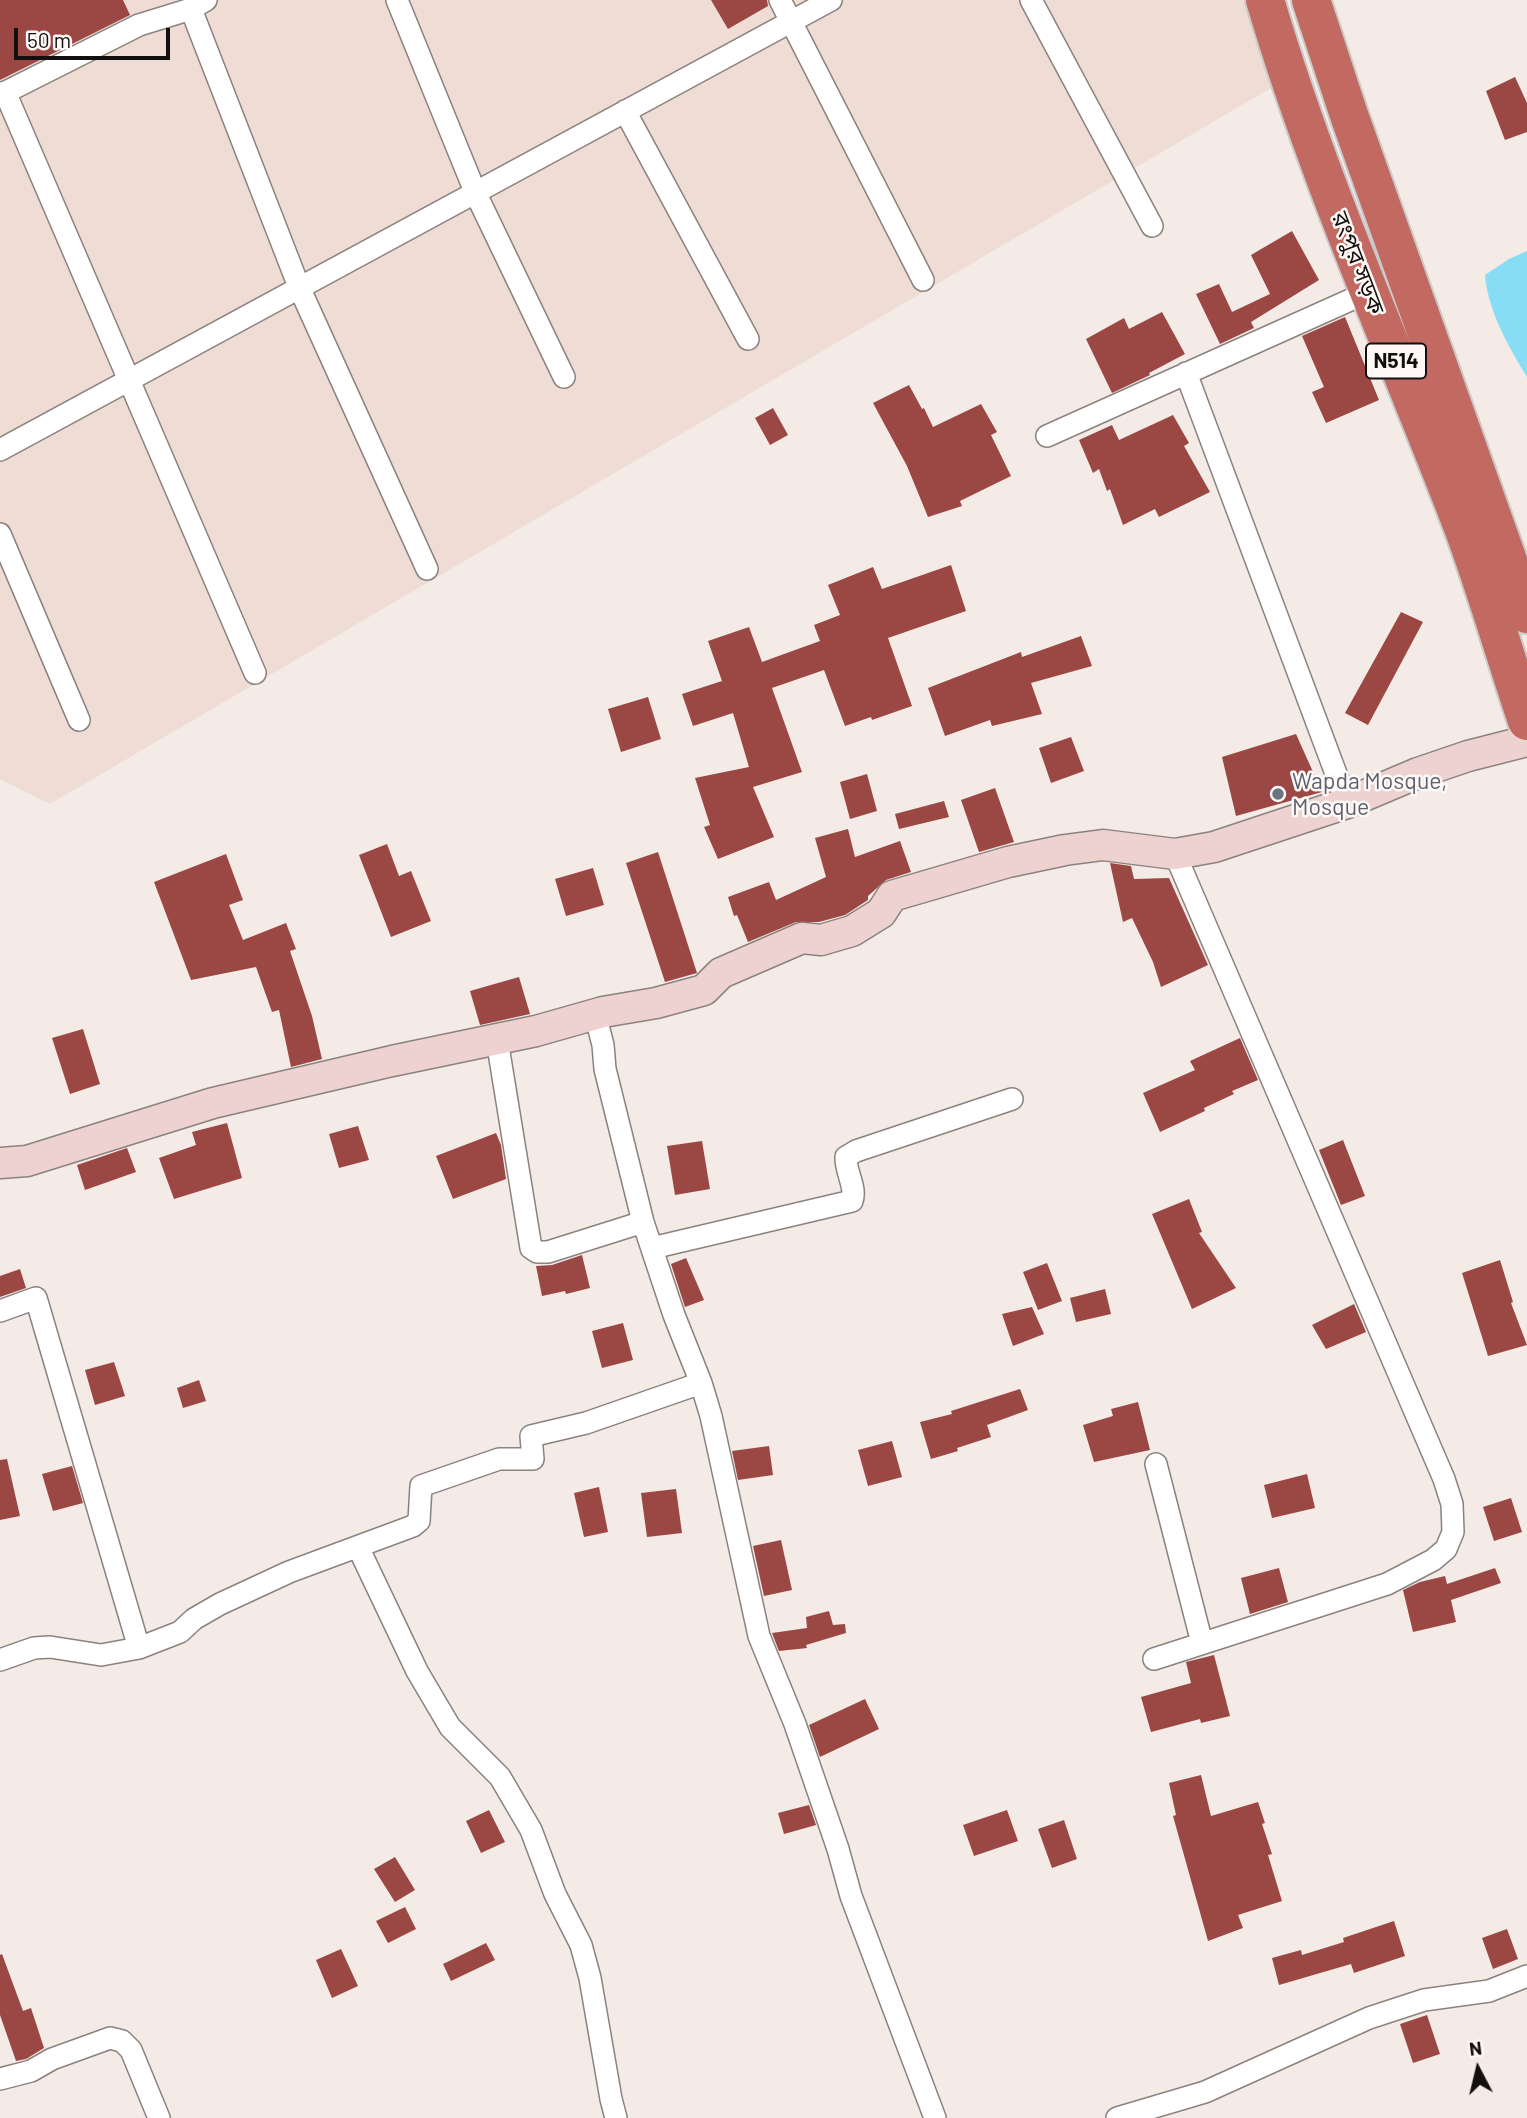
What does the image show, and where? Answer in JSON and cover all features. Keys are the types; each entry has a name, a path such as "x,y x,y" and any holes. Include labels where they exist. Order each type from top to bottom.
{"highway":[{"name":"রংপুর সড়ক","path":"1265,0 1288,78 1368,292 1463,527 1527,722"},
{"name":"রংপুর সড়ক","path":"1311,0 1349,115 1527,614"}],"street":[{"path":"397,0 476,194 564,377"},
{"path":"780,0 923,281"},
{"path":"0,450 831,0"},
{"path":"1031,0 1152,226"},
{"path":"255,673 130,380 3,93 139,25 198,4 299,287 427,569"},
{"path":"625,111 748,339"},
{"path":"1047,436 1368,292"},
{"path":"1186,373 1347,803"},
{"path":"0,534 79,720"},
{"path":"0,1163 27,1161 213,1103 392,1061 497,1040 595,1014 656,1003 704,990 721,974 802,937 821,940 852,931 881,913 892,896 997,865 1103,845 1175,854 1214,847 1347,803 1456,760 1527,741"},
{"path":"1154,1659 1387,1584 1446,1549 1453,1532 1452,1504 1444,1479 1175,854"},
{"path":"595,1014 603,1045 605,1069 643,1222 674,1315 701,1383 714,1428 759,1636 795,1724 838,1849 850,1896 935,2118"},
{"path":"497,1040 531,1248 537,1252 548,1252 643,1222"},
{"path":"652,1248 852,1201 854,1195 845,1167 846,1157 856,1151 1012,1100"},
{"path":"0,1311 36,1298 139,1648"},
{"path":"0,1660 34,1648 50,1647 101,1655 139,1648 180,1632 194,1619 220,1604 289,1572 413,1525 419,1521 421,1486 499,1459 533,1459 530,1436 586,1423 701,1383"},
{"path":"1156,1464 1202,1643"},
{"path":"358,1547 417,1671 450,1727 500,1777 531,1830 555,1894 584,1956 616,2118"},
{"path":"1117,2118 1205,2092 1369,2018 1424,2000 1489,1991 1527,1976"},
{"path":"0,2079 31,2071 52,2059 110,2038 122,2041 131,2050 159,2118"}],"shaded area":[{"path":"0,0 1261,0 1288,78 50,804 0,779"}],"water":[{"path":"1527,251 1527,377 1506,341 1495,315 1485,275"}],"building":[{"path":"0,0 123,0 130,15 0,80"},
{"path":"711,0 767,0 768,6 728,29"},
{"path":"1515,77 1527,103 1527,132 1505,140 1486,91"},
{"path":"1292,231 1319,280 1251,322 1254,328 1220,344 1196,294 1219,284 1232,312 1270,294 1251,255"},
{"path":"1162,312 1185,354 1112,393 1086,339 1124,318 1129,329"},
{"path":"1345,317 1379,400 1326,423 1312,392 1324,387 1302,336"},
{"path":"909,385 933,427 981,404 997,432 991,435 1011,476 960,501 962,506 928,517 907,466 873,403"},
{"path":"773,408 788,435 770,445 755,418"},
{"path":"1173,415 1189,443 1184,446 1210,492 1159,517 1155,509 1123,525 1110,489 1107,491 1099,469 1093,473 1079,440 1112,425 1119,440"},
{"path":"951,565 966,611 888,638 912,706 845,726 824,670 772,688 802,772 753,787 774,837 718,859 704,827 710,825 695,778 749,767 733,713 693,726 682,694 722,681 708,641 749,627 762,662 820,641 814,625 840,615 828,585 873,567 882,589"},
{"path":"1401,612 1423,622 1368,725 1345,713"},
{"path":"1081,636 1092,666 1031,683 1042,714 992,726 990,720 945,736 928,688 1021,652 1022,657"},
{"path":"648,697 661,739 621,752 608,709"},
{"path":"1296,734 1322,792 1236,816 1222,757"},
{"path":"1071,737 1084,771 1051,783 1039,748"},
{"path":"867,774 877,811 850,819 840,782"},
{"path":"995,788 1014,842 979,852 961,800"},
{"path":"944,801 949,817 899,829 895,814"},
{"path":"848,829 855,857 900,841 911,872 886,880 868,896 868,900 845,915 819,922 796,922 748,942 737,915 734,916 728,897 769,882 776,900 826,877 815,838"},
{"path":"387,844 399,876 411,871 431,921 391,937 359,855"},
{"path":"658,852 697,973 665,982 626,863"},
{"path":"226,854 243,900 229,905 243,940 286,923 296,949 290,951 312,1016 322,1059 291,1067 279,1010 272,1012 256,967 191,980 154,882"},
{"path":"1110,863 1131,866 1134,879 1169,878 1208,965 1161,987 1153,962 1132,918 1123,922"},
{"path":"593,868 604,905 566,916 555,879"},
{"path":"519,977 530,1014 480,1025 470,991"},
{"path":"83,1029 100,1084 70,1094 52,1038"},
{"path":"1240,1038 1258,1080 1232,1091 1234,1094 1204,1108 1205,1111 1160,1132 1143,1093 1195,1070 1190,1061"},
{"path":"227,1123 242,1178 174,1199 159,1158 196,1145 192,1132"},
{"path":"358,1126 369,1160 339,1168 329,1134"},
{"path":"496,1133 501,1145 506,1179 453,1199 436,1156"},
{"path":"1343,1140 1365,1196 1341,1205 1319,1150"},
{"path":"702,1141 710,1189 675,1195 667,1146"},
{"path":"127,1148 136,1172 85,1190 77,1165"},
{"path":"1189,1199 1202,1232 1199,1233 1236,1288 1192,1309 1152,1214"},
{"path":"582,1255 590,1288 542,1296 536,1266 552,1265"},
{"path":"686,1258 704,1300 685,1307 671,1264"},
{"path":"1500,1260 1513,1302 1511,1303 1527,1345 1488,1356 1462,1273"},
{"path":"1047,1263 1062,1301 1038,1310 1023,1272"},
{"path":"20,1269 26,1288 0,1297 0,1276"},
{"path":"1105,1289 1111,1314 1076,1322 1070,1298"},
{"path":"1354,1304 1366,1332 1326,1349 1312,1325"},
{"path":"1032,1307 1044,1334 1013,1346 1002,1314"},
{"path":"623,1323 633,1360 602,1368 592,1331"},
{"path":"114,1362 125,1396 95,1405 85,1370"},
{"path":"199,1380 206,1401 183,1408 177,1388"},
{"path":"1020,1389 1028,1410 987,1425 991,1437 931,1459 920,1422 952,1414 951,1411"},
{"path":"1138,1402 1150,1450 1094,1462 1083,1425 1113,1416 1111,1409"},
{"path":"892,1441 902,1477 868,1486 858,1450"},
{"path":"769,1446 773,1475 738,1480 732,1451"},
{"path":"7,1459 20,1516 0,1520 0,1460"},
{"path":"72,1466 83,1503 53,1511 42,1474"},
{"path":"1307,1474 1315,1508 1272,1518 1264,1485"},
{"path":"599,1487 608,1532 584,1537 574,1493"},
{"path":"676,1489 682,1533 647,1537 641,1493"},
{"path":"1511,1498 1522,1532 1494,1541 1483,1507"},
{"path":"781,1540 792,1590 764,1596 753,1546"},
{"path":"1279,1568 1288,1602 1250,1614 1241,1578"},
{"path":"1495,1568 1501,1583 1451,1600 1456,1622 1413,1632 1403,1590 1420,1582 1445,1576 1447,1584"},
{"path":"829,1611 833,1625 845,1624 846,1633 806,1645 807,1648 779,1651 772,1633 807,1628 806,1617"},
{"path":"1214,1655 1230,1716 1201,1723 1200,1719 1151,1732 1141,1697 1191,1683 1186,1662"},
{"path":"865,1699 879,1729 820,1757 809,1725"},
{"path":"1201,1775 1211,1816 1258,1802 1272,1854 1268,1855 1282,1901 1238,1915 1243,1928 1208,1941 1173,1816 1176,1815 1169,1783"},
{"path":"809,1805 816,1825 784,1834 778,1813"},
{"path":"489,1810 505,1842 481,1853 466,1821"},
{"path":"1007,1810 1018,1841 974,1856 963,1825"},
{"path":"1064,1820 1077,1859 1052,1868 1038,1829"},
{"path":"395,1857 415,1890 395,1902 374,1869"},
{"path":"405,1907 416,1929 388,1943 376,1921"},
{"path":"1394,1921 1405,1956 1354,1973 1351,1964 1279,1985 1272,1958 1301,1950 1302,1955 1344,1942 1343,1938"},
{"path":"1507,1929 1518,1959 1493,1969 1482,1938"},
{"path":"486,1943 495,1960 451,1981 443,1964"},
{"path":"341,1949 358,1986 332,1998 316,1960"},
{"path":"2,1954 23,2011 31,2008 44,2048 26,2059 16,2061 0,2015"},
{"path":"1427,2015 1440,2054 1413,2063 1400,2024"}],"place":[{"name":"Wapda Mosque, Mosque","path":"1278,794"}]}
